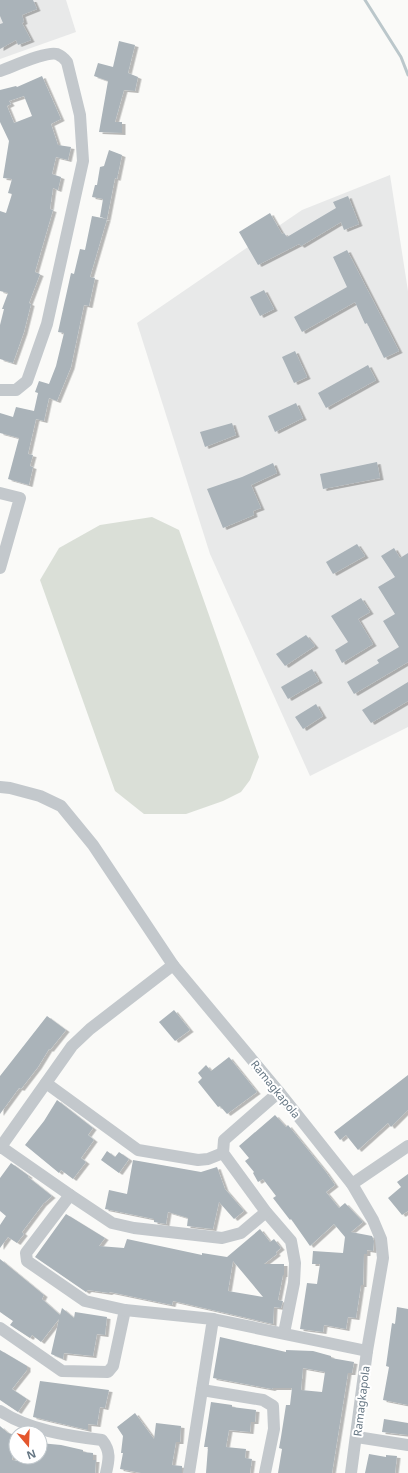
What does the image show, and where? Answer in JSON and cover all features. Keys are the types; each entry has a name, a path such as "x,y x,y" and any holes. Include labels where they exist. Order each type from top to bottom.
{"street":[{"path":"0,71 46,55 56,54 63,57 67,62 80,115 83,161 47,324 27,381 16,390 0,390"},
{"path":"0,493 20,498 0,568"},
{"name":"Ramagkapola","path":"0,788 10,788 40,796 61,806 92,845 173,965 279,1092 352,1184 374,1220 381,1239 383,1258 367,1351 357,1437 351,1473"},
{"path":"173,965 80,1038 72,1046 0,1148 112,1223 134,1228 222,1238 241,1233 266,1212"},
{"path":"46,1083 138,1150 198,1160 208,1159 223,1153"},
{"path":"279,1092 224,1140 223,1153 266,1212 291,1241 295,1263 294,1283 284,1333"},
{"path":"352,1184 408,1146"},
{"path":"70,1195 26,1254 27,1261 80,1300 125,1310 213,1320 284,1333 367,1351"},
{"path":"0,1328 62,1371 108,1372 113,1366 125,1310"},
{"path":"188,1473 213,1320"},
{"path":"202,1390 263,1400 273,1406 274,1429 265,1473"},
{"path":"0,1411 11,1418 37,1427 79,1437 102,1440 107,1446 109,1452 106,1473"},
{"path":"357,1437 408,1445"}],"shaded area":[{"path":"0,0 66,0 76,32 0,59"},
{"path":"390,175 408,291 408,727 310,776 210,554 137,323 302,210"},
{"path":"152,517 179,530 259,757 250,780 241,792 223,801 186,814 144,814 115,791 40,580 59,548 100,525"}],"building":[{"path":"0,0 33,0 37,9 22,15 24,22 22,23 31,40 18,45 16,40 0,49 0,24 3,23 0,16"},
{"path":"119,41 135,45 128,73 138,77 135,91 124,90 115,122 122,122 122,133 99,132 108,81 94,76 98,63 113,67"},
{"path":"42,76 61,119 51,124 58,145 71,147 68,160 56,157 52,174 61,177 58,190 53,188 50,209 53,210 35,272 40,274 29,303 31,304 24,332 13,363 0,359 0,325 4,309 2,309 8,293 0,291 0,211 6,213 12,194 8,193 12,179 3,178 9,141 0,122 0,90 17,87","holes":["24,96 32,116 14,123 7,106 11,104 9,101"]},
{"path":"109,150 122,155 117,179 115,178 107,219 100,217 103,199 92,197 95,185 97,185 100,167 104,166"},
{"path":"348,196 359,224 344,230 341,222 301,246 299,244 258,265 239,232 270,213 282,234 284,233 287,237 336,208 333,202"},
{"path":"92,216 107,219 90,277 95,278 89,306 84,305 71,367 57,401 49,398 44,421 36,419 28,454 33,455 30,466 33,467 29,485 8,479 19,438 0,433 0,413 13,417 16,407 34,411 38,393 35,392 39,381 49,384 56,366 64,333 58,332 71,273 74,274 80,249 85,250"},
{"path":"347,250 399,351 384,358 367,323 365,324 355,302 302,332 294,317 347,287 333,257"},
{"path":"264,290 274,309 260,316 250,297"},
{"path":"295,351 307,377 294,383 282,357"},
{"path":"368,365 376,380 326,408 318,393"},
{"path":"296,403 303,418 275,432 268,416"},
{"path":"232,423 236,435 205,447 200,432"},
{"path":"377,462 380,478 323,489 320,474"},
{"path":"273,463 277,473 251,485 261,508 253,511 254,515 223,528 207,489 242,477"},
{"path":"357,544 365,556 333,574 326,562"},
{"path":"394,548 400,558 408,553 408,662 354,694 347,682 379,663 377,660 399,647 383,621 395,614 378,587 395,577 381,556"},
{"path":"361,598 370,612 358,619 373,644 342,663 335,650 348,642 331,616"},
{"path":"306,635 315,646 285,666 276,654"},
{"path":"312,669 319,681 288,699 281,687"},
{"path":"408,682 408,701 371,723 362,710"},
{"path":"316,704 323,716 303,729 295,717"},
{"path":"174,1010 190,1030 175,1041 159,1022"},
{"path":"47,1016 66,1030 50,1050 49,1049 38,1067 21,1089 19,1088 0,1114 0,1076"},
{"path":"229,1057 257,1092 227,1114 220,1106 218,1107 198,1082 202,1078 198,1073 206,1065 211,1071"},
{"path":"408,1075 408,1110 391,1127 388,1123 358,1150 346,1135 340,1140 334,1132"},
{"path":"57,1100 93,1128 88,1135 94,1140 81,1158 86,1162 73,1179 61,1170 59,1173 25,1145 44,1121"},
{"path":"275,1115 286,1127 288,1125 335,1185 326,1192 339,1208 345,1203 363,1222 351,1232 372,1236 374,1241 373,1251 367,1250 367,1254 364,1254 363,1285 361,1285 356,1318 348,1317 346,1329 324,1325 323,1332 300,1329 307,1283 317,1284 320,1264 312,1264 313,1251 343,1253 345,1237 334,1224 310,1246 291,1219 290,1220 273,1198 276,1196 263,1179 258,1182 253,1173 254,1172 245,1161 249,1158 239,1146"},
{"path":"107,1151 115,1157 119,1152 129,1159 119,1173 101,1160"},
{"path":"133,1160 201,1172 217,1167 225,1189 244,1211 234,1219 219,1202 213,1229 187,1226 188,1218 168,1212 166,1224 154,1222 154,1219 105,1209 109,1190 127,1194"},
{"path":"11,1163 52,1196 43,1204 22,1232 24,1234 17,1243 8,1237 0,1248 0,1225 6,1216 0,1211 0,1178"},
{"path":"408,1174 408,1211 402,1215 388,1198 401,1187 397,1182"},
{"path":"66,1214 105,1238 99,1246 124,1248 127,1239 202,1255 202,1253 227,1257 260,1229 270,1242 274,1239 281,1248 276,1252 277,1254 264,1264 284,1264 284,1275 278,1300 283,1301 281,1308 274,1307 273,1324 173,1301 172,1305 110,1292 88,1290 86,1292 35,1257","holes":["233,1261 263,1297 228,1291"]},
{"path":"0,1259 44,1295 42,1299 60,1315 62,1308 74,1318 75,1312 107,1317 105,1335 97,1334 93,1356 64,1353 63,1359 51,1354 59,1319 41,1342 32,1335 30,1338 10,1325 13,1321 0,1312"},
{"path":"397,1307 408,1309 408,1405 383,1400 389,1367 386,1366 392,1323 395,1324"},
{"path":"220,1337 286,1352 286,1350 313,1351 331,1356 331,1358 354,1362 352,1373 348,1373 332,1473 278,1473 282,1449 279,1448 286,1405 290,1405 292,1388 272,1389 213,1378","holes":["303,1368 325,1372 322,1392 301,1390"]},
{"path":"0,1350 27,1366 27,1370 12,1389 27,1399 18,1412 0,1400"},
{"path":"40,1381 109,1390 105,1408 100,1407 97,1425 88,1424 88,1430 33,1417"},
{"path":"211,1402 232,1405 232,1407 256,1410 255,1422 251,1422 250,1432 229,1430 226,1447 246,1449 245,1458 252,1459 250,1473 206,1473 208,1447 204,1447"},
{"path":"135,1413 154,1439 156,1423 181,1426 180,1442 176,1442 172,1465 182,1466 182,1473 141,1473 120,1469 123,1453 121,1453 123,1436 117,1427"},
{"path":"384,1419 408,1423 408,1435 382,1432"},
{"path":"0,1426 8,1433 8,1465 48,1465 48,1444 61,1445 83,1450 83,1452 93,1453 93,1460 96,1460 95,1473 0,1473"},
{"path":"369,1454 386,1457 386,1455 397,1456 395,1473 365,1473"}],"waterway":[{"path":"365,0 401,57 408,75"}]}
